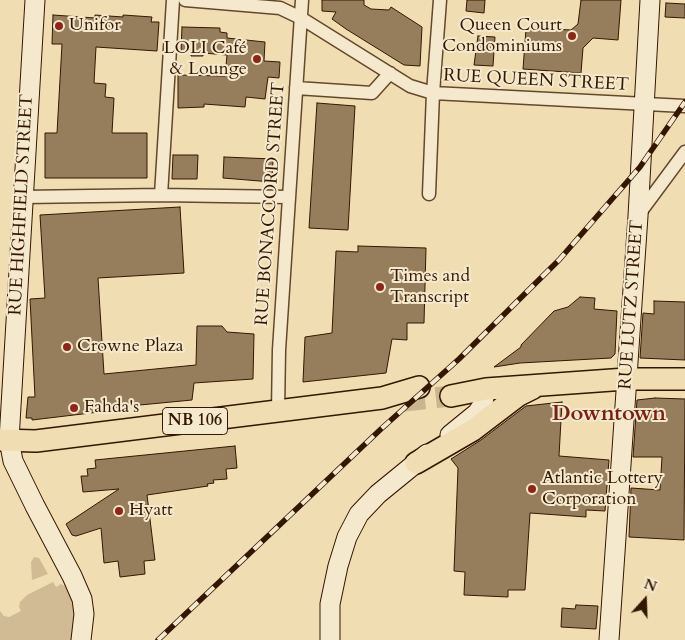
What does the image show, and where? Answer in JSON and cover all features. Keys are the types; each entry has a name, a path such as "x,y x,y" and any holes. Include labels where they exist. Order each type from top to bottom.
{"main road":[{"path":"458,389 486,389 626,379 685,378"},
{"path":"416,463 473,430 519,395 546,385"},
{"name":"NB 106","path":"4,440 36,441 382,398 419,387"},
{"name":"NB 106","path":"382,398 404,401"}],"street":[{"name":"RUE HIGHFIELD STREET","path":"36,0 4,440 82,599 84,614 81,640"},
{"path":"161,195 173,0"},
{"name":"RUE QUEEN STREET","path":"185,0 280,8 301,18 410,86 433,93 685,106"},
{"name":"RUE BONACCORD STREET","path":"278,411 279,350 302,0"},
{"path":"429,194 433,93 440,0"},
{"name":"RUE LUTZ STREET","path":"609,640 638,216 650,0"},
{"path":"296,88 372,93 390,73"},
{"path":"638,216 685,152"},
{"path":"23,197 161,195 288,197"},
{"path":"330,640 330,604 338,566 347,537 359,514 378,494 477,413 482,406 486,389"}],"shaded area":[{"path":"34,557 39,558 48,574 32,580 31,562"},
{"path":"53,582 56,587 61,584 68,588 73,600 75,617 74,639 0,640 0,611 4,616 9,617 21,611 19,607 20,602 27,595"}],"building":[{"path":"322,0 364,0 364,5 371,9 389,10 391,7 422,27 420,66 404,65 346,29 332,19 336,12 322,11"},
{"path":"467,0 485,0 484,13 466,11"},
{"name":"Queen Court Condominiums","path":"581,0 621,0 618,40 593,38 583,48 581,73 523,69 526,29 571,30 578,24"},
{"path":"666,3 685,4 685,18 665,17"},
{"path":"53,15 95,18 95,15 123,17 123,15 152,17 151,22 159,22 157,51 96,47 94,83 106,84 105,97 114,98 112,133 147,133 147,178 45,178 45,133 57,133 62,44 52,44"},
{"path":"182,27 220,28 220,32 227,33 227,38 265,42 264,61 280,62 279,78 268,77 265,99 246,97 245,107 204,104 204,107 178,108 178,75 225,76 227,55 203,53 203,56 191,56 191,52 181,52"},
{"path":"478,36 495,37 493,66 474,65"},
{"path":"317,103 355,106 348,230 309,228"},
{"path":"173,155 198,155 197,179 172,179"},
{"path":"224,157 273,159 272,182 223,178"},
{"path":"180,207 184,273 98,278 104,374 196,365 197,326 222,326 227,332 254,334 253,379 194,383 192,400 98,409 99,412 32,420 32,418 26,418 28,397 35,397 30,299 45,298 40,215"},
{"name":"Times and Transcript","path":"358,246 426,248 424,323 407,323 407,340 392,339 386,373 303,382 305,337 332,333 336,251 358,252"},
{"path":"580,297 595,298 594,309 617,311 615,354 611,358 520,363 494,367 521,347 554,311 568,307"},
{"path":"654,301 685,302 685,360 640,358 643,313 654,314"},
{"path":"655,398 685,399 684,540 629,537 631,488 660,490 662,457 633,457 637,400"},
{"name":"Atlantic Lottery Corporation","path":"562,402 559,456 609,460 605,511 586,510 586,517 530,513 525,590 508,590 508,597 464,595 465,572 454,571 458,468 451,459 481,440 526,406"},
{"name":"Hyatt","path":"235,446 237,468 226,469 227,479 213,480 214,483 207,484 208,486 147,495 155,560 144,561 145,574 120,577 118,561 104,563 101,528 76,536 72,535 66,524 119,489 83,492 81,476 88,476 87,469 96,468 95,460"},
{"path":"576,605 598,606 596,629 561,627 562,608 575,609"}],"tunnel":[{"path":"404,401 451,396"}],"railway":[{"path":"158,640 381,429 459,359 559,260 640,167 685,102"}],"place":[{"name":"Unifor","path":"59,26"},
{"name":"Queen Court Condominiums","path":"572,36"},
{"name":"LOLI Café & Lounge","path":"257,59"},
{"name":"Times and Transcript","path":"380,287"},
{"name":"Crowne Plaza","path":"67,347"},
{"name":"Fahda's","path":"74,408"},
{"name":"Atlantic Lottery Corporation","path":"532,489"},
{"name":"Hyatt","path":"119,511"}],"district":[{"name":"Downtown","path":"609,415"}]}
